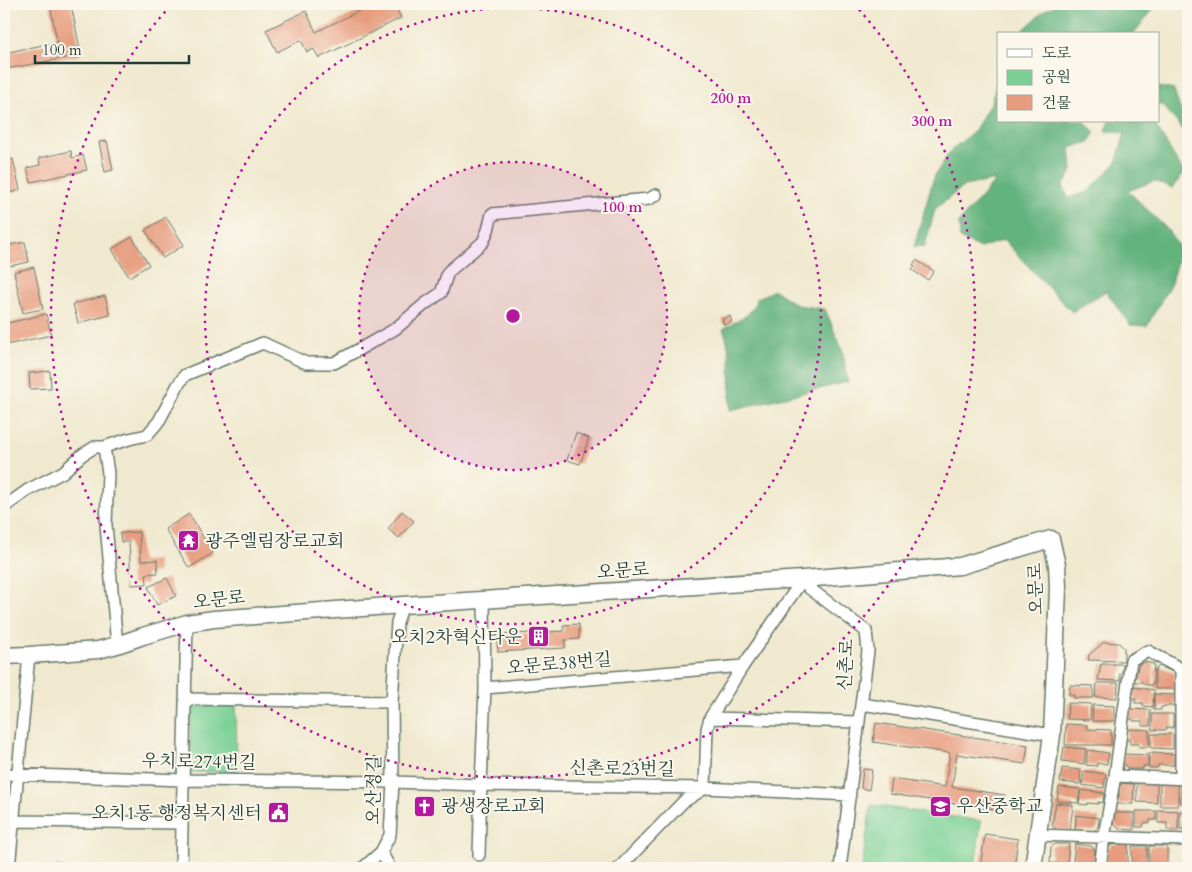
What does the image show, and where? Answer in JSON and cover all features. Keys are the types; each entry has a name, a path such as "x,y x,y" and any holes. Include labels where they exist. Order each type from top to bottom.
{"street":[{"path":"4,507 28,490 63,472 82,455 95,447 104,447 147,435 159,421 178,385 186,375 263,344 306,363 334,363 395,329 441,293 448,272 483,242 492,214 649,199 656,195"},
{"path":"104,447 108,473 106,525 118,645"},
{"name":"오문로","path":"4,656 88,651 118,645 187,623 214,619 960,566 1050,539 1057,565 1058,588 1052,735"},
{"path":"619,868 683,802 705,788 706,729 710,718 803,578"},
{"name":"신촌로","path":"803,578 809,588 866,631 868,651 840,868"},
{"name":"오문로38번길","path":"479,855 485,688 484,600"},
{"name":"오산정길","path":"363,868 381,852 390,835 393,782 392,702 397,622 403,605"},
{"path":"181,868 187,623"},
{"path":"1100,868 1131,660 1148,651 1181,669 1185,779 1115,776"},
{"path":"29,655 9,867 57,868"},
{"name":"오문로38번길","path":"485,688 743,666"},
{"path":"185,699 392,702"},
{"path":"862,704 1052,735 1033,868"},
{"path":"710,718 859,722"},
{"name":"우치로274번길","path":"4,774 183,780 393,782"},
{"name":"신촌로23번길","path":"393,782 705,788 850,795"},
{"path":"13,821 182,824"},
{"path":"1038,835 1188,840"},
{"path":"381,852 390,868"}],"green space":[{"path":"1057,4 1158,4 1135,32 1021,32 1045,10"},
{"path":"997,82 997,122 1085,122 1095,132 1089,142 1070,148 1072,171 1063,186 1068,198 1088,192 1116,163 1125,133 1105,132 1110,122 1154,122 1184,173 1172,188 1154,181 1128,191 1167,229 1180,249 1171,283 1147,326 1130,325 1106,291 1072,312 1004,240 980,248 960,238 959,222 996,180 964,186 935,209 925,246 914,247 934,177 951,150 974,132 991,102"},
{"path":"1160,87 1174,90 1180,109 1188,115 1188,136 1162,104 1160,104"},
{"path":"774,290 797,305 825,309 842,349 848,382 730,410 730,358 723,329 747,315 754,307 756,299"},
{"path":"236,705 237,772 190,772 191,706"},
{"path":"871,805 981,821 975,868 862,868"}],"building":[{"path":"50,4 71,4 81,55 6,69 4,53 57,42"},
{"path":"373,4 394,4 401,18 319,58 314,49 307,52 301,40 277,52 266,30 306,11 316,32"},
{"path":"107,141 113,170 105,172 99,142"},
{"path":"71,151 72,158 83,155 87,170 31,182 27,168 40,165 39,158"},
{"path":"13,159 20,190 10,193 4,161"},
{"path":"166,217 184,245 163,258 145,230"},
{"path":"132,237 149,265 129,277 112,249"},
{"path":"25,242 29,262 4,267 4,246"},
{"path":"916,260 934,271 928,280 912,270"},
{"path":"34,267 43,309 23,313 14,272"},
{"path":"105,296 110,315 78,323 73,304"},
{"path":"46,314 51,335 6,345 4,324"},
{"path":"730,316 732,322 724,325 722,319"},
{"path":"50,371 51,388 30,389 29,373"},
{"path":"576,433 589,438 580,464 567,460"},
{"path":"402,511 414,521 399,538 388,529"},
{"name":"광주엘림장로교회","path":"189,514 213,553 189,568 165,529"},
{"name":"광주엘림장로교회","path":"139,532 141,561 157,560 158,573 146,574 147,584 131,585 129,542 121,542 120,533"},
{"name":"광주엘림장로교회","path":"167,578 176,596 157,605 148,587"},
{"name":"오치2차혁신타운","path":"579,624 579,639 565,640 565,648 498,652 497,635 564,631 563,625"},
{"path":"1104,642 1119,643 1124,648 1124,661 1088,660 1089,655"},
{"path":"1145,662 1154,664 1153,685 1134,682 1139,664"},
{"path":"1101,664 1123,664 1120,681 1098,680"},
{"path":"1159,666 1175,674 1175,689 1155,689 1155,670"},
{"path":"1097,683 1118,683 1117,698 1095,697"},
{"path":"1070,685 1093,686 1093,698 1074,698 1074,695 1069,695"},
{"path":"1134,687 1154,690 1153,707 1143,706 1143,703 1135,703 1135,698 1131,698"},
{"path":"1154,694 1175,695 1174,706 1164,706 1161,707 1161,710 1154,710"},
{"path":"1068,703 1091,704 1090,720 1067,719"},
{"path":"1093,705 1114,706 1114,721 1092,721"},
{"path":"1130,709 1150,710 1150,726 1142,726 1142,721 1128,719"},
{"path":"1152,714 1173,714 1173,728 1166,727 1166,730 1152,730"},
{"path":"876,723 1028,745 1025,764 957,754 952,787 1005,795 1003,811 890,794 892,779 945,787 950,753 873,742"},
{"path":"1066,724 1087,725 1087,729 1111,730 1111,745 1065,745"},
{"path":"1128,729 1149,730 1149,747 1139,747 1139,744 1130,744 1130,740 1126,740"},
{"path":"1151,734 1173,734 1173,749 1151,748"},
{"path":"1064,747 1086,749 1084,764 1062,761"},
{"path":"1088,750 1109,753 1107,764 1097,763 1097,766 1086,765"},
{"path":"1149,753 1174,754 1174,765 1158,765 1157,768 1149,768"},
{"path":"1124,754 1148,755 1148,766 1143,766 1143,769 1128,769 1122,762"},
{"path":"1062,768 1081,770 1080,784 1060,782"},
{"path":"863,769 872,770 869,790 861,788"},
{"path":"1084,771 1106,774 1104,788 1082,785"},
{"path":"1123,783 1134,784 1133,804 1117,804 1119,787"},
{"path":"1137,783 1157,783 1157,803 1137,802"},
{"path":"1160,783 1178,784 1178,806 1160,806"},
{"path":"1181,784 1188,784 1188,803 1181,803"},
{"path":"1059,787 1080,789 1078,803 1057,801"},
{"path":"1081,790 1104,793 1103,803 1079,804"},
{"path":"1056,803 1073,805 1070,830 1057,830 1052,825"},
{"path":"1158,810 1178,811 1178,830 1167,830 1167,823 1158,823"},
{"path":"1136,811 1156,811 1156,820 1144,823 1143,827 1136,827"},
{"path":"1180,811 1188,811 1188,829 1180,829"},
{"path":"1115,813 1134,813 1134,830 1119,829 1113,823"},
{"path":"1076,815 1099,818 1098,827 1094,831 1075,830"},
{"path":"985,834 1018,839 1014,868 980,868"},
{"path":"1055,844 1069,844 1067,864 1050,863 1051,847"},
{"path":"1075,844 1091,846 1095,850 1094,863 1073,861"},
{"path":"1113,844 1128,844 1128,865 1107,864 1107,849"},
{"path":"1132,846 1147,846 1147,867 1132,867"},
{"path":"1149,846 1167,846 1167,866 1149,866"}],"place":[{"name":"광주엘림장로교회","path":"189,541"},
{"name":"오치2차혁신타운","path":"538,637"},
{"name":"광생장로교회","path":"425,806"},
{"name":"우산중학교","path":"940,806"},
{"name":"오치1동 행정복지센터","path":"278,813"}]}
